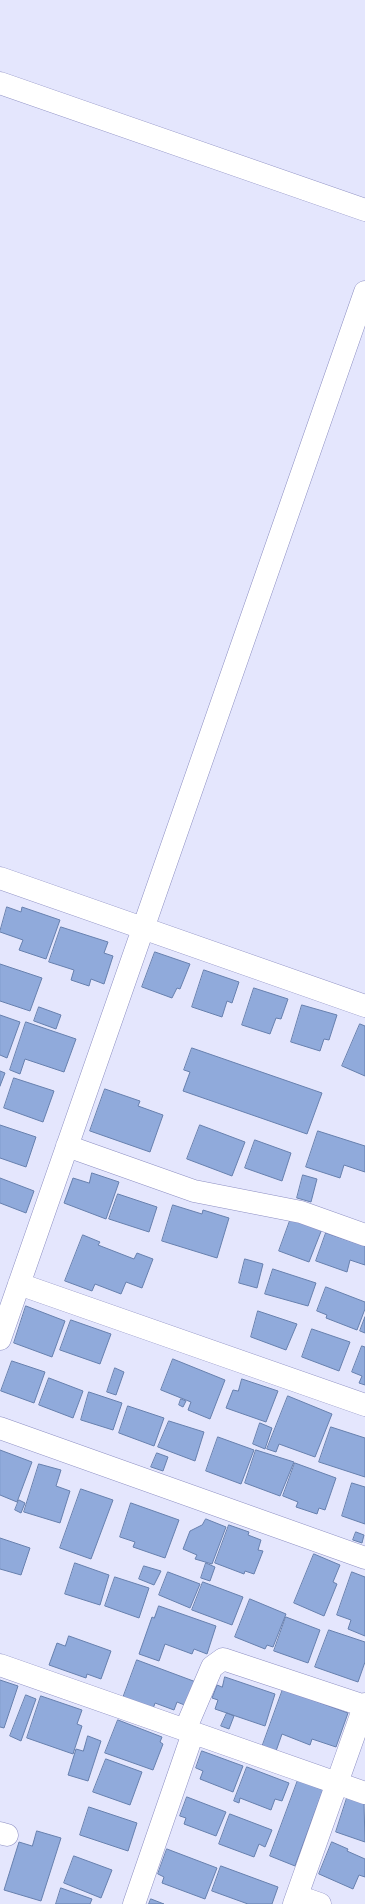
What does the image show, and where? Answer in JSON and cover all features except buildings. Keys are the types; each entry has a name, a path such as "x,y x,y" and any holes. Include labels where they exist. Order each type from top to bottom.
{"street":[{"path":"0,83 365,210"},
{"path":"0,1339 365,292"},
{"path":"0,878 365,1006"},
{"path":"67,1146 194,1191 301,1212 365,1235"},
{"path":"19,1284 365,1405"},
{"path":"0,1428 365,1558"},
{"path":"134,1904 189,1732 212,1666 223,1659 365,1705 296,1900 320,1904"},
{"path":"0,1665 365,1793"}]}
